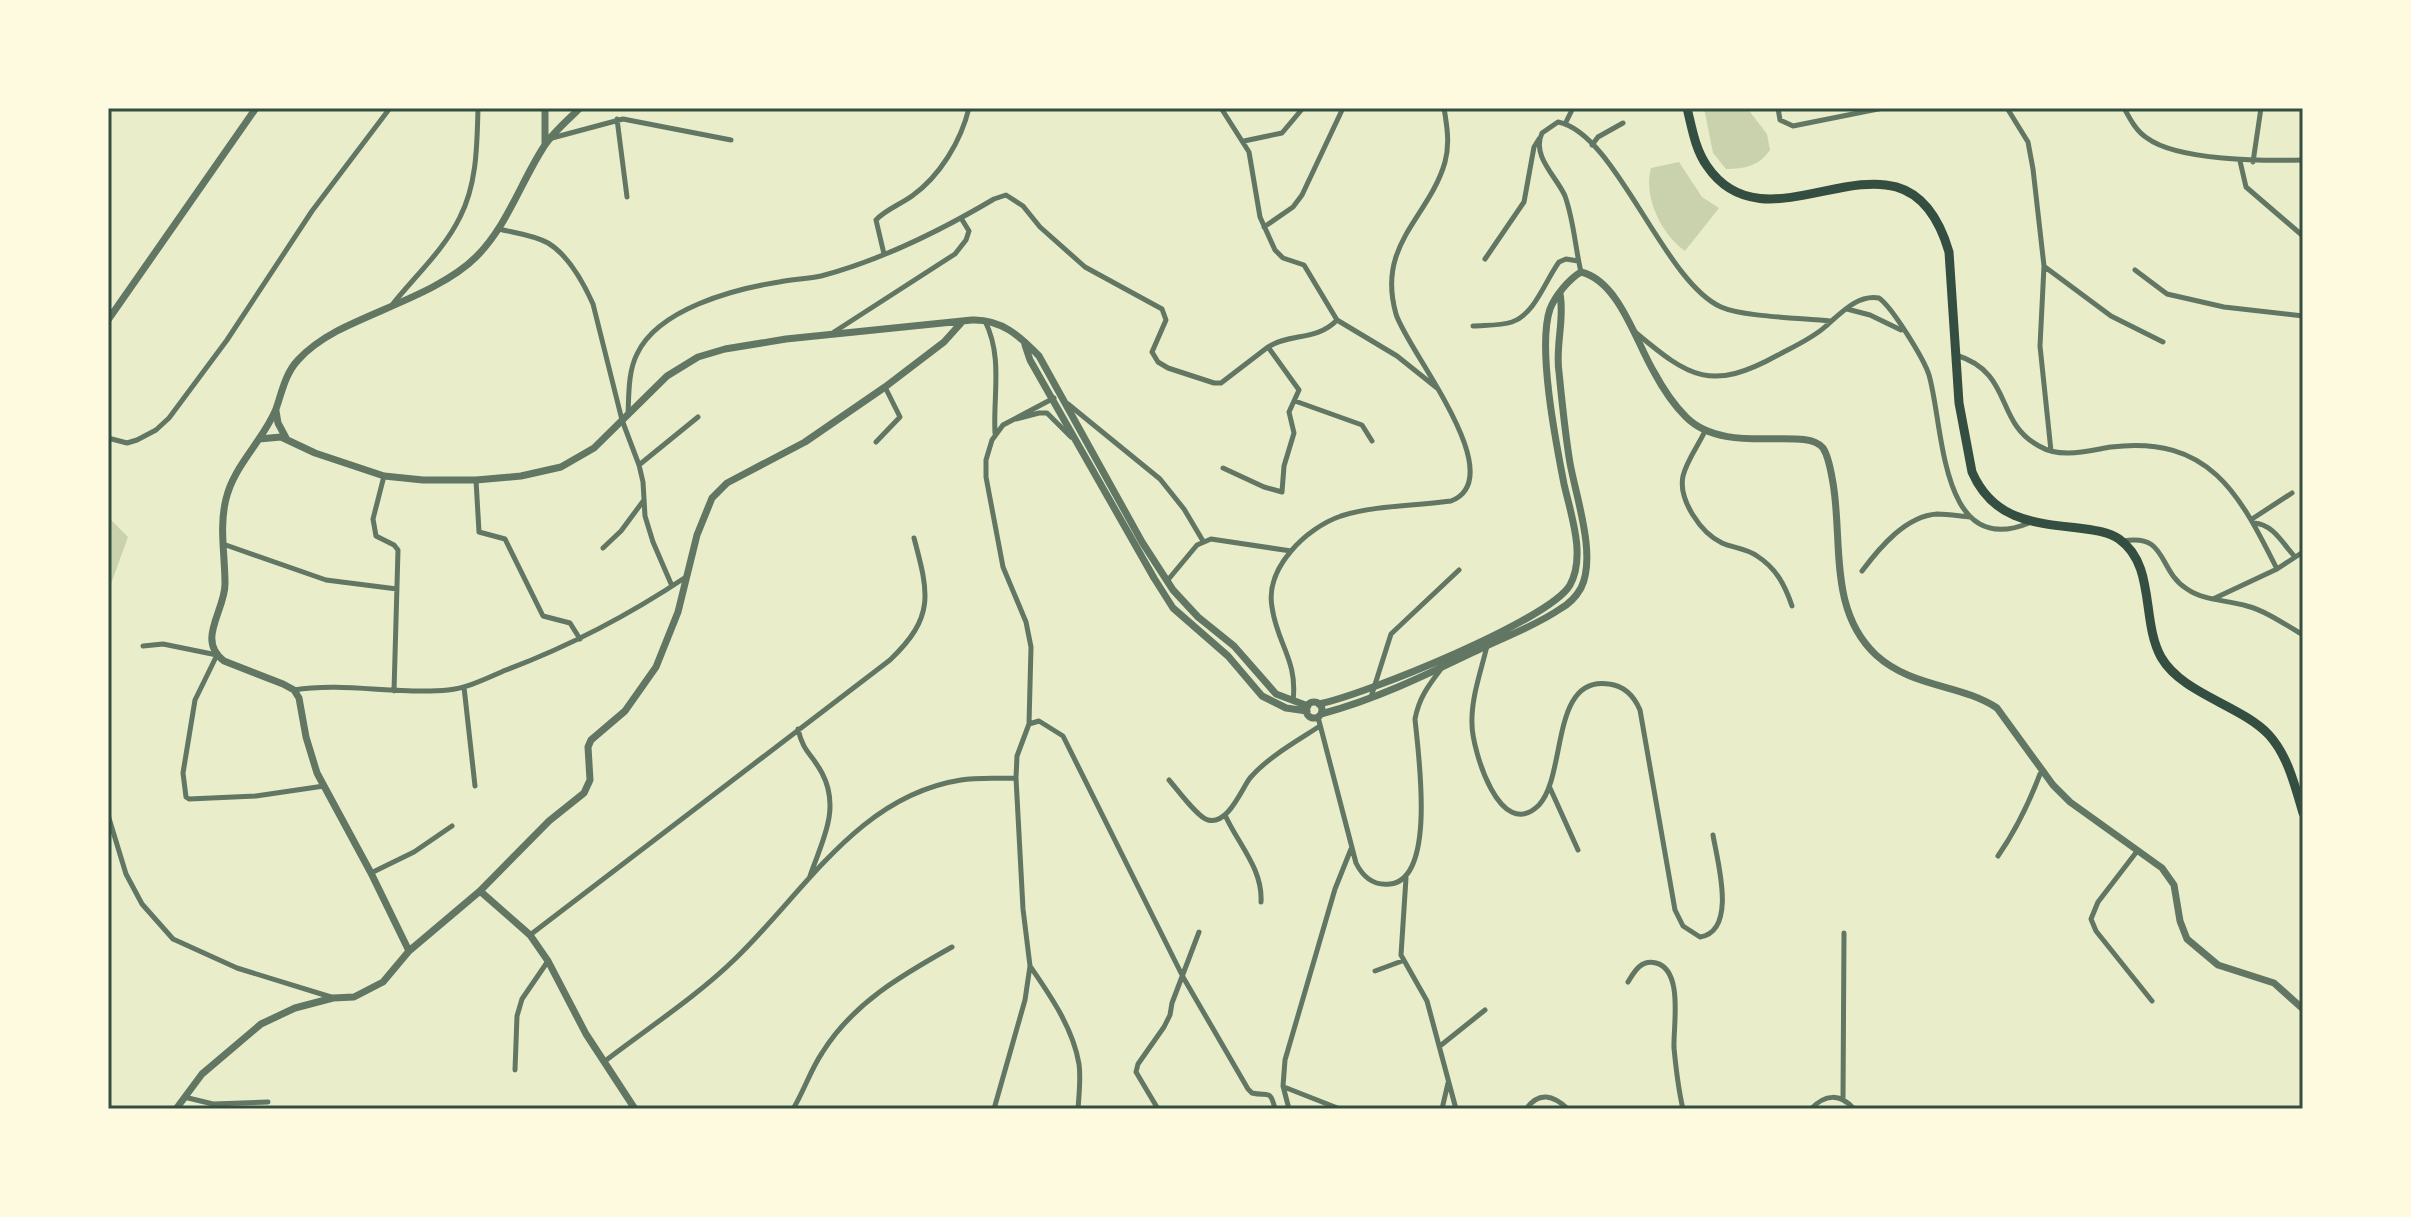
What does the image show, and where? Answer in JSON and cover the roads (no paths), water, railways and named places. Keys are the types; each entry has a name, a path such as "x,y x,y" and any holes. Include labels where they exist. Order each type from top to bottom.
{"highway":[{"path":"1687,108 1700,155 1716,178 1736,193 1779,200 1865,182 1893,186 1920,200 1943,232 1949,252 1959,403 1976,483 1997,506 2030,522 2094,530 2121,541 2139,566 2154,640 2162,658 2182,678 2266,732 2285,759 2303,813"}],"street":[{"path":"108,320 256,108"},
{"path":"108,438 127,443 137,440 156,430 169,418 227,340 312,211 390,108"},
{"path":"391,307 447,240 461,216 477,153 478,108"},
{"path":"545,108 548,141"},
{"path":"580,108 548,141 499,229 475,258 391,307 336,332 297,360 283,384 276,408 229,488 223,517 225,594 210,637 217,655 224,661 294,690 394,691 464,687 613,623 687,576"},
{"path":"884,254 876,220 930,180 954,146 969,108"},
{"path":"1221,108 1244,141 1251,158 1257,203 1264,227 1279,255 1300,262 1308,269 1337,320 1397,356 1442,393"},
{"path":"1244,141 1282,133 1303,108"},
{"path":"1264,227 1293,207 1302,195 1343,108"},
{"path":"1293,701 1295,676 1271,606 1275,576 1291,551 1342,516 1451,501 1465,492 1470,473 1454,416 1400,326 1392,289 1395,263 1403,238 1438,180 1445,162 1448,142 1444,108"},
{"path":"1565,124 1573,108"},
{"path":"1778,108 1780,120 1793,126 1883,108"},
{"path":"2007,108 2019,125 2031,153 2044,266 2040,346 2051,451"},
{"path":"2124,108 2138,131 2153,142 2240,161 2303,160"},
{"path":"2253,162 2261,108"},
{"path":"548,141 617,119 731,140"},
{"path":"617,119 627,197"},
{"path":"1592,145 1598,137 1623,123"},
{"path":"1485,259 1524,202 1534,147 1542,133 1554,124 1565,124 1592,145 1621,181 1679,268 1710,301 1728,310 1831,321"},
{"path":"1539,139 1549,171 1566,199 1581,272 1601,282 1635,332 1653,372 1687,418 1705,431 1735,439 1810,440 1822,448 1836,498 1842,595 1852,623 1865,643 1877,656 1908,676 1987,701 1997,708 2070,802 2162,868 2174,885 2183,932 2196,948 2218,965 2274,983 2303,1009"},
{"path":"2240,161 2246,187 2303,236"},
{"path":"625,418 630,373 636,354 662,322 742,291 821,276 884,254 922,239 994,199 1008,195 1085,267 1162,309 1166,320 1152,354 1168,368 1221,383 1268,347 1283,339 1311,336 1331,327 1337,320"},
{"path":"829,335 955,254 969,231 961,218"},
{"path":"499,229 547,242 556,249 587,290 639,465 645,516 672,586"},
{"path":"1473,326 1518,319 1530,307 1559,262 1566,259 1578,261"},
{"path":"2044,266 2111,316 2163,342"},
{"path":"2135,270 2167,294 2224,307 2303,316"},
{"path":"1169,780 1204,818 1214,820 1225,815 1261,767 1320,719 1443,667 1562,597 1571,583 1577,547 1559,457 1545,334 1551,307 1570,279 1581,272"},
{"path":"259,439 286,438 328,458 384,476 476,480 521,476 561,467 594,448 667,376 698,357 740,346 985,320 1010,330 1039,356 1078,444 1173,608 1228,656 1255,688 1278,706 1307,708 1315,702 1319,704 1343,699 1374,688 1488,641 1559,611 1576,595 1586,571 1586,544 1562,398 1557,348 1562,313 1560,294"},
{"path":"1635,332 1687,371 1723,377 1758,366 1819,332 1862,299 1879,298 1893,311 1928,373 1950,484 1971,517 1985,526 2000,529 2013,529 2030,522"},
{"path":"1847,309 1870,315 1902,331"},
{"path":"985,320 992,337 996,366 995,435 988,453 986,477 1006,577 1031,640 1029,724 1017,756 1016,778 1023,909 1030,966 1025,1000 994,1109"},
{"path":"176,1109 202,1074 261,1024 295,1008 333,998 354,997 371,990 390,975 409,951 480,891 541,828 584,793 590,780 588,747 591,740 625,711 656,667 678,612 697,535 712,498 739,477 805,442 885,387 944,342 962,322"},
{"path":"1223,468 1281,493 1284,466 1294,433 1289,412 1299,395 1299,388 1268,347"},
{"path":"1955,355 1983,366 2022,433 2040,447 2077,453 2131,445 2176,451 2213,470 2253,521 2277,569"},
{"path":"876,442 900,417 885,387"},
{"path":"995,435 1007,422 1056,397"},
{"path":"1056,397 1153,471 1171,491 1203,541"},
{"path":"1056,397 1167,582 1189,608 1234,646 1276,694 1307,708 1310,717 1320,719"},
{"path":"1551,398 1562,398"},
{"path":"1295,401 1358,423 1366,429 1372,441"},
{"path":"276,408 277,420 286,438"},
{"path":"1007,422 1047,413 1078,444"},
{"path":"639,465 698,417"},
{"path":"1705,431 1686,466 1682,481 1689,508 1715,539 1757,555 1775,571 1786,587 1792,606"},
{"path":"384,476 373,519 376,536 398,550 394,691"},
{"path":"476,480 479,532 485,536 501,537 508,543 543,616 570,623 580,639"},
{"path":"2253,521 2292,493"},
{"path":"603,548 621,531 645,499"},
{"path":"1862,571 1880,549 1909,523 1938,514 1971,517"},
{"path":"1572,523 1582,521"},
{"path":"2253,521 2272,529 2295,557"},
{"path":"530,935 890,660 917,630 926,598 914,538"},
{"path":"2121,541 2137,538 2152,544 2180,584 2192,592 2254,608 2303,635"},
{"path":"1160,588 1203,541 1229,540 1291,551"},
{"path":"223,544 326,580 397,589"},
{"path":"2213,599 2277,569 2303,552"},
{"path":"1371,697 1391,634 1459,570"},
{"path":"1206,637 1213,628"},
{"path":"1488,641 1472,711 1472,727 1476,752 1502,807 1517,813 1540,804 1550,787 1572,700 1595,684 1614,684 1631,694 1640,710 1675,910 1683,926 1700,937 1716,928 1723,908 1713,835"},
{"path":"143,646 163,644 217,655"},
{"path":"1452,654 1421,695 1415,719 1421,813 1417,859 1406,877 1401,955 1427,1001 1456,1109"},
{"path":"217,655 195,700 183,773 186,797 256,796 324,786"},
{"path":"1255,688 1262,680"},
{"path":"464,687 475,786"},
{"path":"294,690 303,707 306,737 324,786 409,951"},
{"path":"1319,704 1320,719 1360,871 1375,883 1386,885 1406,877"},
{"path":"1029,724 1039,721 1063,736 1183,977 1248,1089 1252,1093 1267,1093 1275,1109"},
{"path":"798,729 801,746 820,770 832,805 809,877"},
{"path":"784,739 801,746"},
{"path":"1998,856 2028,806 2044,771"},
{"path":"605,1061 733,961 809,877 876,814 964,779 1016,778"},
{"path":"1550,787 1578,850"},
{"path":"108,815 126,874 142,904 173,939 237,968 333,998"},
{"path":"1225,815 1258,875 1262,887 1261,902"},
{"path":"371,873 414,852 452,826"},
{"path":"1289,1109 1283,1086 1285,1060 1335,889 1352,849"},
{"path":"2138,849 2098,902 2091,919 2096,931 2152,1001"},
{"path":"480,891 530,935 548,961 586,1034 635,1109"},
{"path":"1158,1109 1136,1072 1170,1015 1199,932"},
{"path":"1843,1099 1844,933"},
{"path":"793,1109 824,1050 859,1007 897,979 952,947"},
{"path":"515,1070 517,1016 522,999 548,961"},
{"path":"1375,971 1402,961"},
{"path":"1628,982 1641,964 1648,962 1664,966 1669,973 1677,1014 1674,1041 1676,1080 1683,1109"},
{"path":"1030,966 1047,991 1072,1040 1079,1066 1078,1109"},
{"path":"1440,1046 1485,1010"},
{"path":"1442,1109 1448,1082"},
{"path":"1283,1086 1340,1109"},
{"path":"1526,1109 1533,1100 1542,1096 1553,1097 1568,1109"},
{"path":"184,1097 213,1104 268,1102"},
{"path":"1811,1109 1828,1097 1843,1099 1854,1109"}]}
